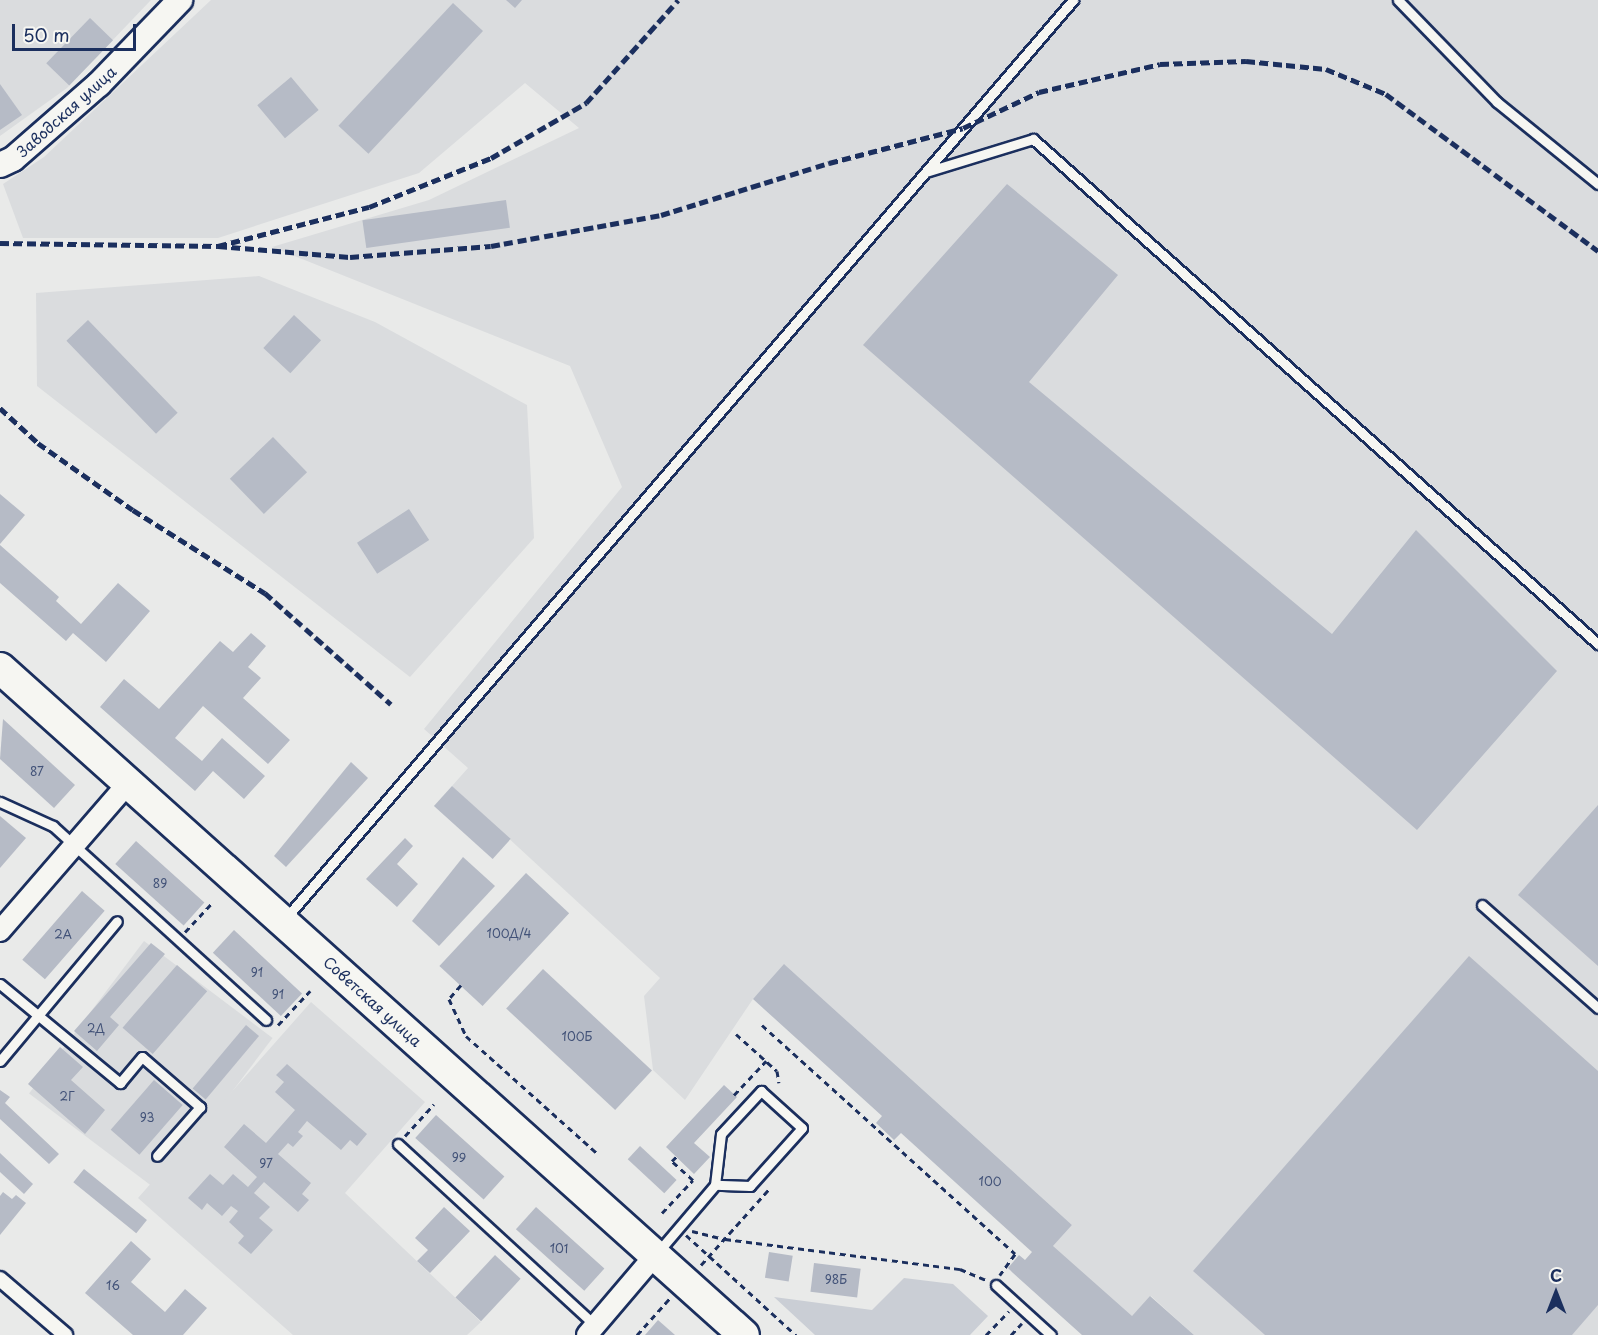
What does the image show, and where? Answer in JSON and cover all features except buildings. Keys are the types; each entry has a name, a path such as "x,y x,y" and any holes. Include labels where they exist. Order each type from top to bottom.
{"main road":[{"name":"Советская улица","path":"0,668 744,1335"}],"street":[{"name":"Заводская улица","path":"0,165 99,84 180,0"},
{"path":"0,931 128,783"},
{"path":"591,1330 656,1254"},
{"path":"0,1279 65,1335"}],"lane":[{"path":"283,921 1073,0"},
{"path":"1398,0 1497,102 1598,184"},
{"path":"926,172 1033,139 1598,644"},
{"path":"0,802 53,826 266,1020"},
{"path":"1482,905 1598,1008"},
{"path":"0,1061 117,921"},
{"path":"0,984 120,1083 142,1057 200,1107 157,1156"},
{"path":"656,1254 715,1185 722,1134 761,1091 802,1128 750,1186 715,1185"},
{"path":"398,1144 591,1330"},
{"path":"996,1285 1051,1335"}],"path":[{"path":"178,940 213,902"},
{"path":"461,986 449,999 466,1036 597,1153"},
{"path":"266,1020 275,1029 310,991"},
{"path":"678,1228 725,1239 960,1269 996,1285 1015,1254 762,1024"},
{"path":"736,1034 777,1071 779,1083"},
{"path":"734,1095 766,1061"},
{"path":"398,1144 434,1104"},
{"path":"662,1213 693,1180 672,1161 676,1157"},
{"path":"725,1239 770,1188"},
{"path":"678,1228 796,1335"},
{"path":"986,1335 1016,1303"}],"shaded area":[{"path":"0,0 151,0 67,88 0,136"},
{"path":"211,0 1598,0 1598,1335 1194,1335 1151,1296 1119,1330 1041,1259 1072,1225 785,965 753,999 685,1100 653,1070 644,996 660,978 452,786 468,768 424,729 622,487 570,366 272,247 429,200 579,128 525,83 419,173 218,238 23,238 3,184 44,157"},
{"path":"259,276 375,322 527,405 534,538 410,677 37,386 36,293"},
{"path":"144,941 273,1038 158,1190 29,1094"},
{"path":"311,1002 425,1102 345,1193 481,1322 467,1335 293,1335 138,1198"},
{"path":"904,1278 953,1284 988,1316 970,1335 815,1335 774,1297 872,1310"}],"railway":[{"path":"0,243 218,246 369,207 491,158 586,103 678,0"},
{"path":"218,246 350,257 491,246 661,215 829,163 963,128 1039,92 1160,64 1246,61 1326,69 1386,94 1598,251"},
{"path":"0,408 38,443 133,510 265,593 391,704"}]}
